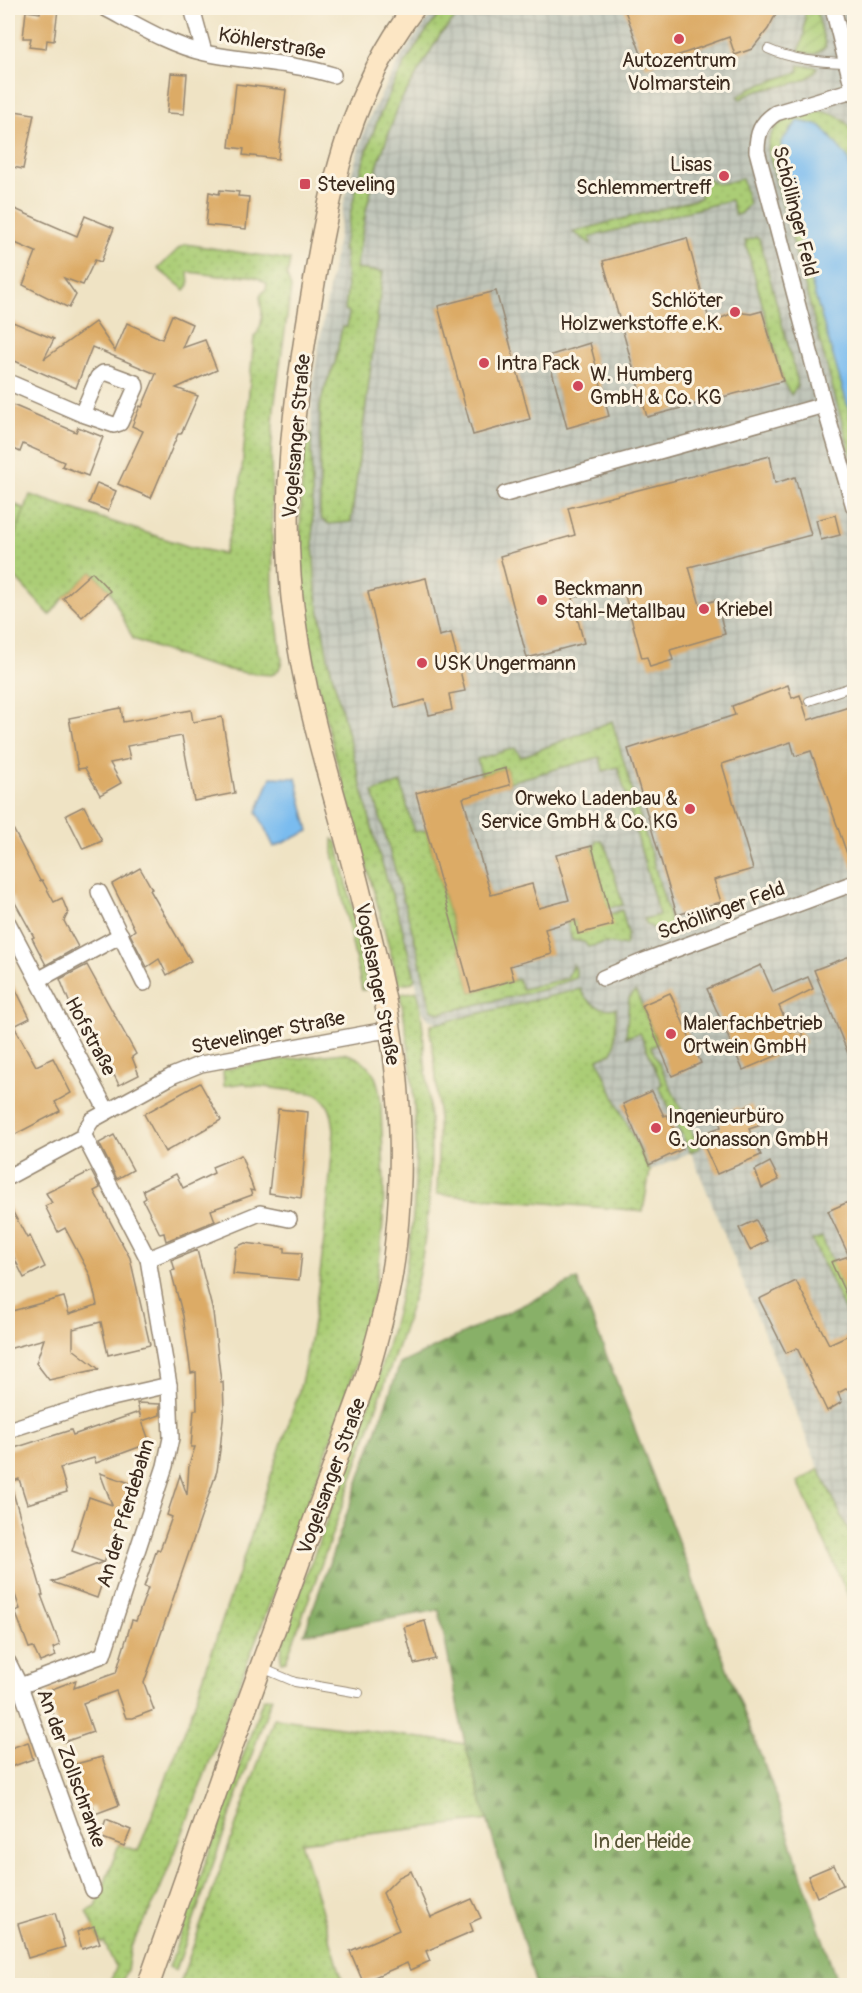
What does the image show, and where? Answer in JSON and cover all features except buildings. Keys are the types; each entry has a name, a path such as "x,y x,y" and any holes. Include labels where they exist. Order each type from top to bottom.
{"main road":[{"name":"Vogelsanger Straße","path":"148,1986 260,1667 366,1378 381,1325 396,1242 399,1203 398,1097 391,1030 362,898 304,675 289,571 288,477 298,378 331,188 353,118 382,56 414,8"}],"street":[{"name":"Köhlerstraße","path":"105,8 178,44 204,52 297,66 333,75"},
{"name":"Köhlerstraße","path":"192,8 204,52"},
{"name":"Schöllinger Feld","path":"833,8 854,92 776,113 760,128 757,151 824,405 855,507"},
{"path":"8,382 82,414"},
{"path":"505,494 824,405"},
{"name":"Schöllinger Feld","path":"603,978 855,884"},
{"path":"99,892 144,982"},
{"name":"Hofstraße","path":"8,923 12,942 38,980 107,1111"},
{"path":"38,980 121,935"},
{"name":"Stevelinger Straße","path":"8,1177 84,1136 92,1120 107,1111 174,1075 201,1064 391,1030"},
{"name":"An der Pferdebahn","path":"20,1686 103,1655 165,1466 171,1438 169,1384 148,1259 84,1136"},
{"path":"148,1259 260,1214 289,1219"},
{"path":"8,1430 99,1401 169,1384"},
{"name":"An der Zollschranke","path":"8,1662 20,1686 93,1890"}],"lane":[{"path":"768,49 785,57 814,62 848,63"},
{"path":"808,701 855,686"},
{"path":"260,1667 295,1682 359,1693"}],"shaded area":[{"path":"436,8 854,8 854,1542 819,1469 691,1152 650,1171 618,1106 598,1059 616,1008 601,1009 595,1006 588,1002 580,989 438,1023 428,1019 423,1012 401,923 379,854 328,658 316,591 311,392 344,202 362,137 374,108 402,55"}],"green space":[{"path":"445,8 465,8 440,35 399,104 378,164 366,210 356,269 383,272 351,522 329,524 322,520 320,515 320,406 324,389 335,363 342,327 347,327 349,312 345,310 347,292 345,251 343,251 349,218 366,153 390,92 424,35"},
{"path":"805,8 816,8 826,47 815,54 799,52 804,34"},
{"path":"799,65 817,67 815,73 798,82 759,91 741,99 738,97 750,88 798,72"},
{"path":"819,111 831,113 840,118 848,124 854,134 854,466 768,151 772,132 784,121"},
{"path":"742,178 749,204 740,214 735,215 731,200 590,237 591,244 573,232 701,198 696,179 709,179 721,183"},
{"path":"759,238 797,379 797,387 791,395 783,381 745,241"},
{"path":"186,244 290,260 287,277 291,288 274,408 271,456 273,591 282,661 280,668 271,675 210,666 133,639 110,591 92,572 63,598 50,615 8,570 8,502 25,509 30,495 187,546 224,554 241,480 254,337 261,323 260,296 267,284 251,276 221,276 188,272 189,285 185,290 158,269"},
{"path":"311,433 316,591 328,658 379,854 401,923 415,978 413,982 402,984 398,983 333,746 318,687 308,627 301,566 301,504 304,459"},
{"path":"8,502 25,509 8,553"},
{"path":"612,721 673,929 662,933 647,925 644,919 659,915 618,767 603,771 600,757 509,782 506,768 481,775 477,759 515,748 521,757"},
{"path":"401,783 414,832 426,830 471,992 518,979 522,989 567,978 573,964 576,969 576,978 546,989 440,1013 431,1009 417,948 373,792"},
{"path":"333,839 337,842 355,919 364,964 365,990 362,990 333,853"},
{"path":"596,840 602,841 606,847 623,905 608,908 592,846 596,844"},
{"path":"622,910 628,934 625,946 605,943 588,947 584,942 572,940 567,923 575,920 578,933 610,914"},
{"path":"580,989 595,1005 616,1008 615,1045 612,1053 598,1059 650,1171 643,1211 437,1194 438,1112 431,1025"},
{"path":"417,991 428,1086 431,1160 422,1257 402,1334 286,1661 282,1662 282,1643 371,1399 402,1284 414,1206 416,1152 411,1073 400,994"},
{"path":"636,991 658,1044 651,1047 700,1148 690,1152 659,1086 662,1084 640,1033 626,1037 629,998"},
{"path":"343,1053 357,1058 373,1073 378,1084 381,1107 384,1184 382,1235 372,1303 364,1337 332,1438 176,1850 156,1899 131,1946 127,1970 121,1985 109,1985 116,1968 104,1942 101,1943 87,1911 96,1907 119,1844 138,1851 191,1714 298,1395 312,1330 321,1264 334,1131 329,1108 322,1098 312,1093 245,1083 224,1086 223,1070 262,1062"},
{"path":"822,1237 854,1314 854,1331 812,1240"},
{"name":"In der Heide","path":"577,1279 772,1785 837,1982 832,1985 536,1985 465,1744 439,1610 304,1634 400,1364"},
{"path":"819,1469 854,1542 854,1609 798,1482"},
{"path":"272,1697 176,1970 169,1967 263,1699"},
{"path":"274,1718 465,1744 488,1820 301,1842 344,1985 179,1986"}],"water":[{"path":"798,121 821,126 848,158 854,182 854,427 812,285 782,161 781,142"},
{"path":"271,777 296,778 309,831 274,847 257,812"}],"place":[{"name":"Autozentrum Volmarstein","path":"679,39"},
{"name":"Lisas Schlemmertreff","path":"724,176"},
{"name":"Steveling","path":"305,184"},
{"name":"Schlöter Holzwerkstoffe e.K.","path":"735,312"},
{"name":"Intra Pack","path":"484,363"},
{"name":"W. Humberg GmbH & Co. KG","path":"578,386"},
{"name":"Beckmann Stahl-Metallbau","path":"542,600"},
{"name":"Kriebel","path":"704,609"},
{"name":"USK Ungermann","path":"422,663"},
{"name":"Orweko Ladenbau & Service GmbH & Co. KG","path":"690,809"},
{"name":"Malerfachbetrieb Ortwein GmbH","path":"671,1034"},
{"name":"Ingenieurbüro G. Jonasson GmbH","path":"656,1128"}]}
